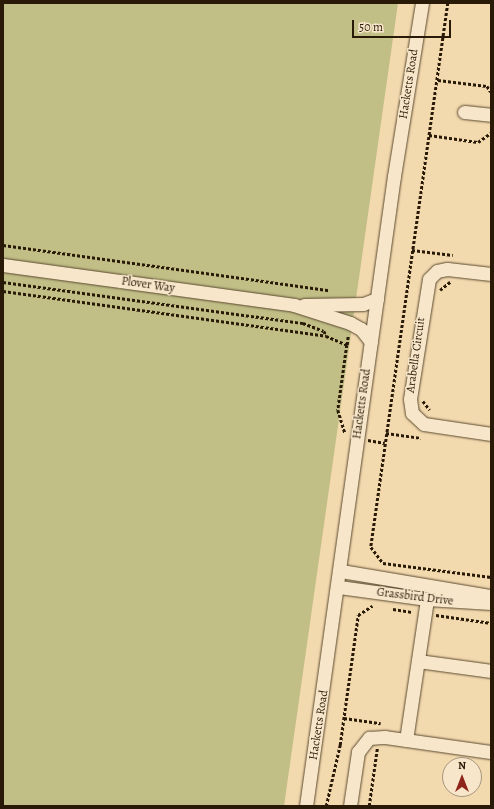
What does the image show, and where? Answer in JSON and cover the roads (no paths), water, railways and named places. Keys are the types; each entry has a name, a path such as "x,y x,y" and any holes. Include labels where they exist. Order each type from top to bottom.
{"street":[{"name":"Hacketts Road","path":"306,806 339,587 377,299 422,3"},
{"path":"464,112 491,115"},
{"name":"Plover Way","path":"3,265 294,305 363,304 377,299"},
{"name":"Arabella Circuit","path":"491,274 452,269 437,271 427,283 410,409 424,424 491,434"},
{"name":"Plover Way","path":"294,305 350,323 361,329 371,342"},
{"name":"Grassbird Drive","path":"341,571 491,596"},
{"name":"Grassbird Drive","path":"339,587 427,599 491,603"},
{"path":"406,740 427,599"},
{"path":"418,661 491,671"},
{"path":"350,806 360,748 365,740 379,737 491,752"}]}
